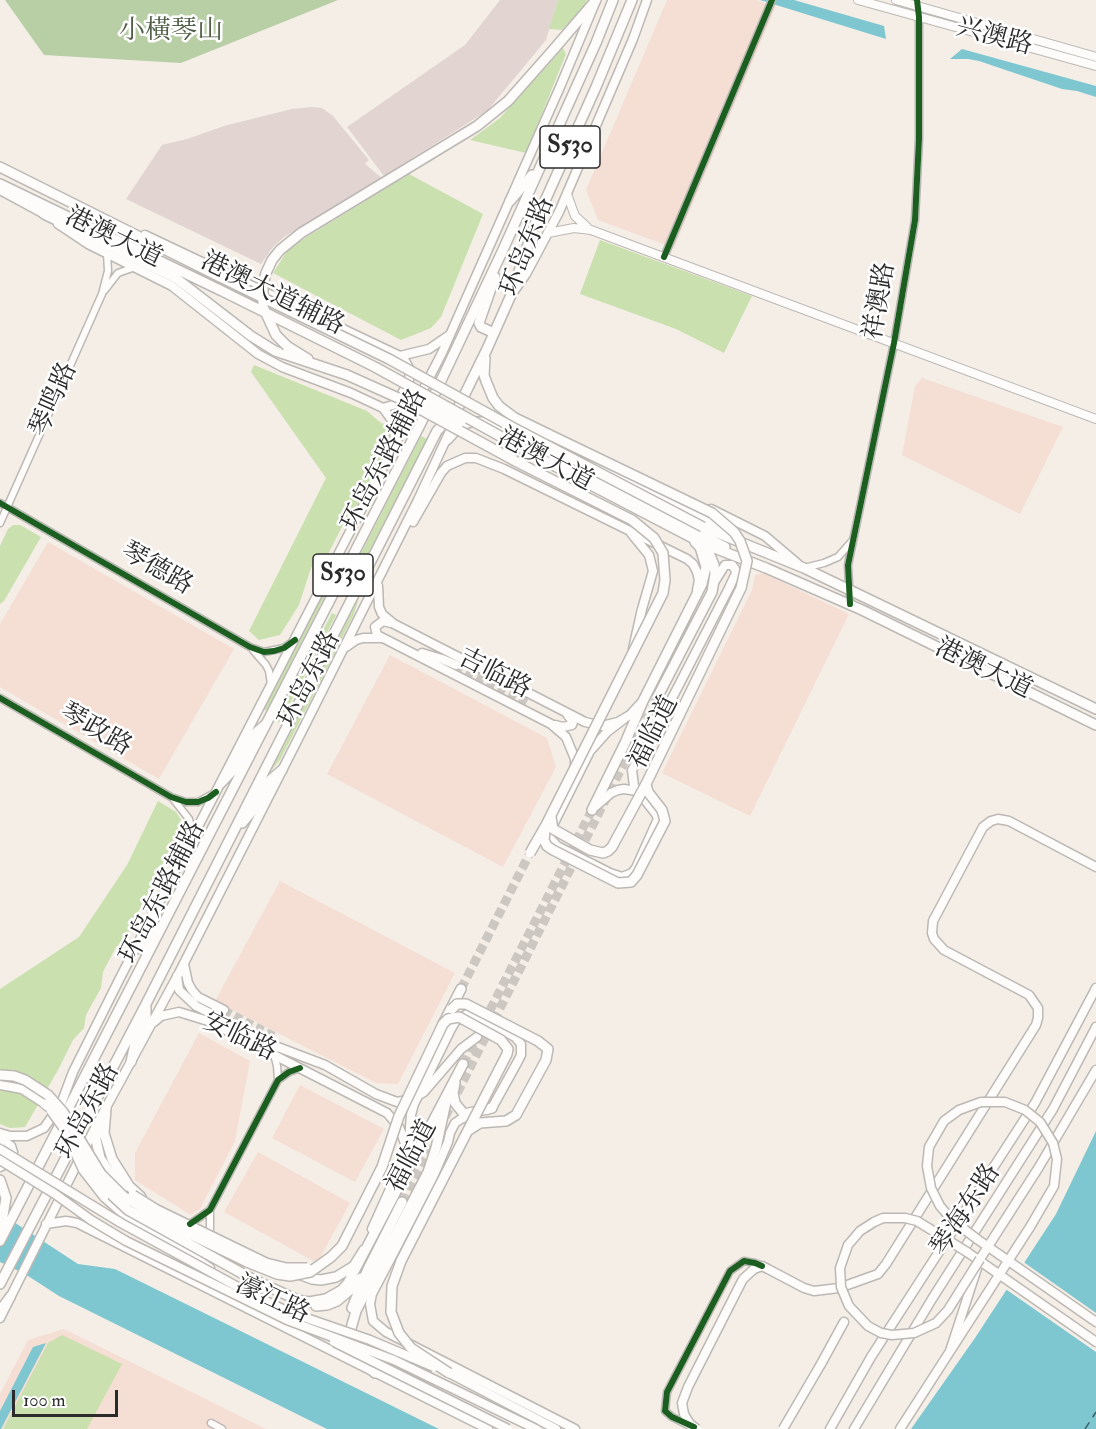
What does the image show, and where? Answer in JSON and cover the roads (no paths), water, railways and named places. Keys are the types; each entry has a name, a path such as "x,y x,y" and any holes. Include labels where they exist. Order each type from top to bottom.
{"main road":[{"path":"530,852 546,825 663,593 665,580 663,553 654,538 643,527 615,511 519,463 405,401 304,357 287,346 276,335 263,307 263,284 272,260 280,250 301,233 477,126 507,101 596,0"},
{"name":"环岛东路辅路","path":"52,1141 60,1105 78,1062 451,333 596,0"},
{"name":"环岛东路","path":"0,1241 420,424 502,252 613,0"},
{"name":"环岛东路","path":"0,1284 146,1004 437,431 458,408 511,294 536,221 632,0"},
{"path":"511,294 526,274 567,194 633,39 647,0"},
{"name":"港澳大道","path":"0,167 79,205 167,252 389,359 512,427 703,527 767,551 848,588 1096,709"},
{"path":"510,201 539,167"},
{"name":"港澳大道","path":"0,184 43,209 220,290 375,367 547,462 704,544 850,604 1096,725"},
{"name":"港澳大道辅路","path":"0,189 43,209 88,244 172,286 258,354 282,367 351,393 383,408"},
{"name":"港澳大道辅路","path":"79,205 400,356"},
{"path":"43,209 177,279 251,336 269,347 293,359 347,375 426,405 547,462"},
{"path":"494,333 481,327 479,323 489,298 502,252"},
{"path":"400,356 429,349 451,333"},
{"path":"487,349 484,375 493,398 502,409 593,464 767,551"},
{"path":"395,445 394,423 383,408 396,404 409,381 410,370 400,356"},
{"name":"环岛东路辅路","path":"10,1297 340,655 447,440 458,408"},
{"path":"502,409 765,536 802,567"},
{"path":"447,440 461,426 471,422 484,423 766,568"},
{"path":"516,474 514,464 527,444 547,436 712,513 734,532 747,561 741,588 646,784 608,852 596,852 558,834 551,824 554,809"},
{"path":"389,557 419,512 441,472 453,462 465,458 476,458 516,474 693,564 699,580 694,600"},
{"path":"629,530 649,555 653,571 630,658"},
{"name":"福临道","path":"592,810 643,701 702,584 706,567 700,547 686,535"},
{"path":"704,544 714,565 714,584"},
{"name":"福临道","path":"624,719 590,751 549,831 549,837 557,846 622,877 632,873 636,868 657,824 656,814 632,782 632,770 652,737 729,588 736,573 732,565 725,565 714,584 658,696"},
{"name":"吉临路","path":"381,573 377,591 379,607 382,614 394,624 592,725 611,724 624,719"},
{"path":"386,639 377,635 375,627 383,621 394,624"},
{"name":"吉临路","path":"340,655 348,645 356,640 372,637 386,639 551,724 566,736 570,744 575,759 574,782"},
{"path":"402,646 442,658 456,665"},
{"path":"624,719 643,701"},
{"path":"551,724 563,727 572,725 571,717 563,711"},
{"path":"218,787 236,767 251,738 267,724"},
{"path":"234,831 253,810 268,782 282,770"},
{"path":"546,825 544,840 547,846 618,884 631,882 637,875 665,820 662,810 648,792 646,784"},
{"path":"592,810 611,793 618,790 637,791"},
{"path":"695,1428 687,1420 682,1408 687,1387 742,1279 754,1269 762,1266 804,1288 819,1291 868,1280 882,1270 1036,1025 1038,1008 1029,995 944,950 934,939 932,933 933,921 979,832 991,821 998,819 1009,821 1096,867"},
{"path":"134,982 137,965 147,945 159,904"},
{"path":"183,963 192,990 198,996 224,1010"},
{"name":"安临路","path":"177,976 179,990 196,1006 275,1046 325,1065 376,1094 396,1102 412,1099 424,1092 461,1048 477,1037"},
{"name":"琴海东路","path":"830,1429 871,1357 1035,1103 1096,988"},
{"path":"0,1075 14,1076 40,1088 55,1101 110,1185 145,1212 255,1266 277,1274 302,1275 331,1257 342,1246 382,1167 403,1107 460,989"},
{"path":"131,1062 136,1039 146,1018 146,1004"},
{"path":"452,1009 457,1004 466,1004 538,1041 548,1049 546,1060 516,1115 506,1121 480,1123 467,1131"},
{"name":"安临路","path":"150,1027 161,1016 179,1012 208,1021 387,1113 399,1127 407,1148"},
{"path":"297,1300 309,1302 326,1299 342,1290 366,1247 407,1148 411,1114 417,1097 455,1022 467,1014 474,1015 515,1037 521,1044 521,1055 492,1108 455,1123 431,1182 372,1294 370,1312 373,1321 386,1332 575,1429"},
{"path":"443,1024 448,1019 459,1017 501,1040 508,1049 401,1261 392,1286 391,1312 399,1333 411,1348 448,1373"},
{"name":"琴海东路","path":"854,1429 932,1299 1053,1109 1096,1027"},
{"name":"福临道","path":"366,1247 463,1064 453,1094 459,1110 464,1114 492,1108"},
{"path":"1096,1070 1051,1148 980,1259 975,1268 955,1301 936,1323 914,1333 892,1335 881,1333 868,1326 849,1306 841,1287 842,1258 854,1237 874,1222 892,1217 905,1218 917,1221 938,1233 967,1252 976,1259 985,1265 1096,1342"},
{"path":"0,1085 22,1089 69,1122 72,1135 100,1184 128,1210 254,1280 297,1300 316,1306 327,1305 337,1301 350,1290 368,1269"},
{"path":"350,1332 356,1311 428,1172 436,1148 447,1094"},
{"path":"900,1429 993,1284 1006,1265 1012,1256 1044,1205 1054,1186 1057,1169 1053,1143 1046,1129 1032,1115 1015,1105 1005,1102 981,1102 952,1114 934,1136 927,1155 928,1178 934,1196 945,1213 971,1235 995,1252 1004,1258 1013,1264 1023,1271 1078,1310 1096,1322"},
{"path":"45,1104 64,1129 83,1170 116,1209 187,1252 227,1281"},
{"path":"0,1133 10,1136 27,1136 44,1128 60,1105"},
{"path":"106,1109 104,1125 107,1145 122,1177 150,1203 190,1224 312,1279 329,1279 344,1274 354,1266 366,1247"},
{"path":"96,1126 100,1158 133,1195 157,1210 276,1266 298,1269 314,1266 331,1257"},
{"path":"0,1138 11,1146 13,1152 8,1163 0,1167"},
{"name":"濠江路","path":"0,1149 121,1223 227,1281 289,1312 379,1344 448,1373 556,1429"},
{"name":"濠江路","path":"0,1160 126,1241 287,1320 394,1360 536,1429"},
{"path":"0,1180 6,1198 0,1235"},
{"name":"福临道","path":"368,1269 402,1202"},
{"path":"45,1226 66,1221 77,1223 488,1429"},
{"path":"950,1351 980,1259"},
{"path":"368,1269 350,1313 350,1332 355,1353 375,1373"},
{"path":"0,1311 10,1297"},
{"path":"0,1318 10,1297"},
{"path":"287,1320 508,1429"},
{"path":"783,1429 844,1322"}],"street":[{"path":"664,257 772,0"},
{"name":"兴澳路","path":"858,0 1096,66"},
{"name":"兴澳路","path":"896,0 918,3 1096,57"},
{"path":"918,3 919,17"},
{"name":"祥澳路","path":"850,604 848,565 894,344 915,220 919,139 919,17"},
{"name":"祥澳路","path":"567,194 575,216 591,230"},
{"name":"祥澳路","path":"548,233 574,228 591,230 1096,419"},
{"path":"102,294 108,272 107,253"},
{"path":"102,294 118,273 135,267"},
{"name":"琴鸣路","path":"7,507 102,294"},
{"name":"琴德路","path":"0,503 250,647 264,652 274,651 284,648 295,640"},
{"path":"0,523 7,507"},
{"path":"802,567 824,563 838,557 853,539"},
{"name":"琴德路","path":"250,647 266,665 271,678 271,686"},
{"name":"琴政路","path":"0,698 171,797"},
{"path":"171,797 186,802 198,801 208,798 218,787"},
{"path":"171,797 189,819 193,836"},
{"path":"274,1054 278,1066 278,1080"},
{"path":"190,1224 210,1210 278,1080 300,1068"},
{"path":"210,1210 210,1233"},
{"path":"695,1428 665,1411 667,1392 730,1270 744,1261 762,1266"},
{"path":"211,1423 222,1429"}],"water":[{"path":"760,0 794,0 884,26 886,39"},
{"path":"962,49 1096,86 1096,97 1062,89 979,61 950,59"},
{"path":"1096,1131 1096,1429 911,1429 975,1338 1056,1214"},
{"path":"0,1213 78,1264 115,1269 439,1429 327,1429 59,1296 25,1274 0,1262"},
{"path":"46,1343 0,1429 0,1411 33,1347"}],"tunnel":[{"path":"456,665 530,704"},
{"path":"445,1117 658,696"},
{"path":"484,1022 592,810"},
{"path":"461,989 530,853"},
{"path":"224,1010 276,1037"},
{"path":"463,1064 478,1035"},
{"path":"402,1202 439,1129"}],"park label":[{"name":"小橫琴山","path":"171,32"}]}
